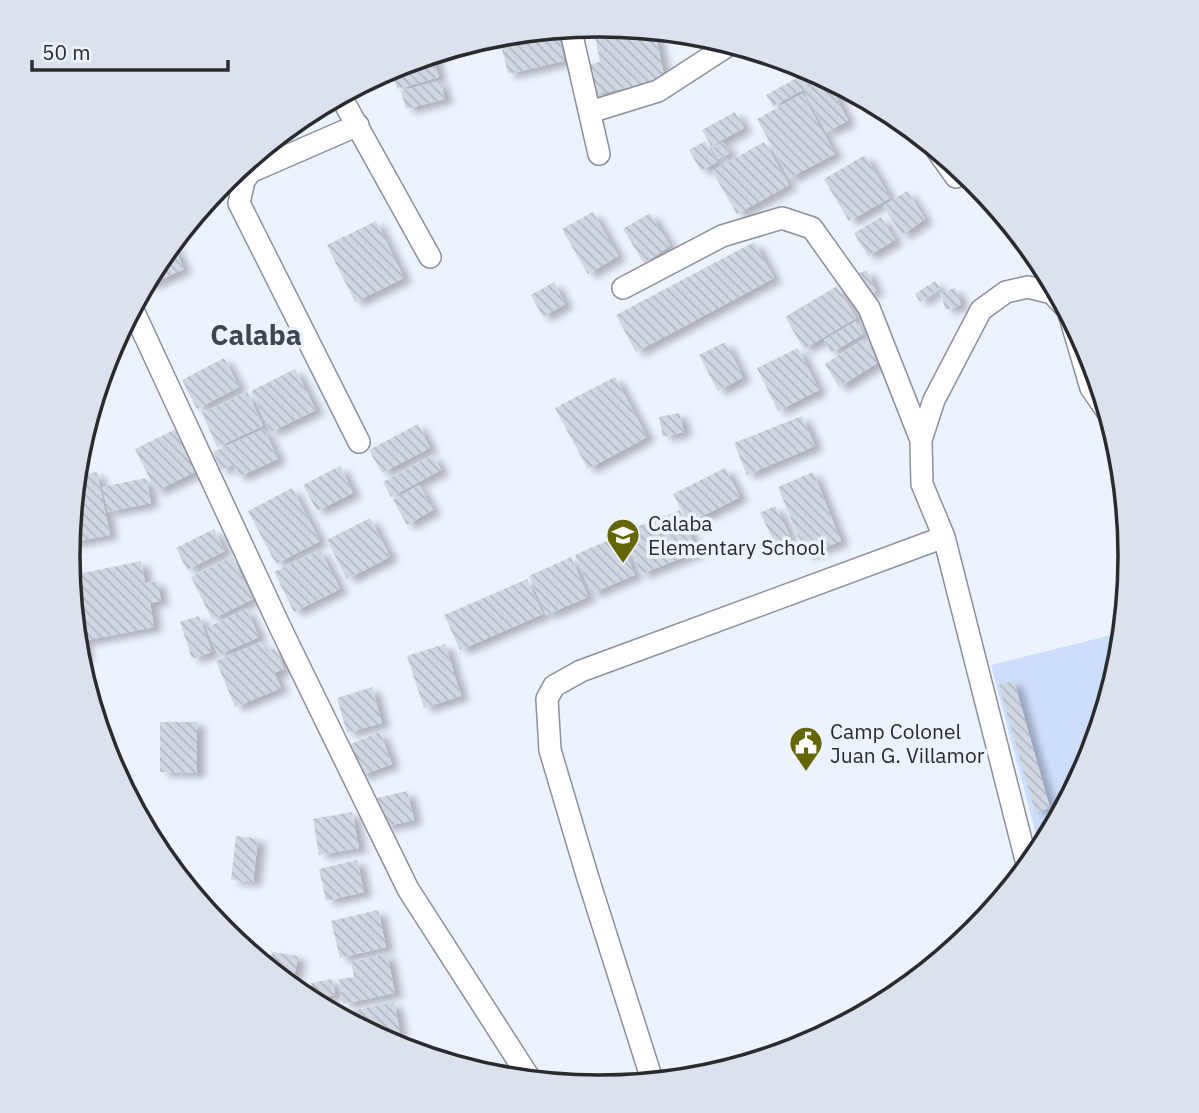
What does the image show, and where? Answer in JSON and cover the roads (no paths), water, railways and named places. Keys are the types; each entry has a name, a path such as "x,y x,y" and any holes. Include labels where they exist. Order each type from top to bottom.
{"street":[{"path":"573,38 599,154"},
{"path":"590,112 658,91 720,51"},
{"path":"345,103 430,257"},
{"path":"251,172 358,125"},
{"path":"249,173 244,181 239,203 359,442"},
{"path":"623,288 722,236 782,218 812,228 869,308 921,440"},
{"path":"1025,855 944,537 922,484 921,440 934,400 981,310 1006,292 1028,287 1047,292"},
{"path":"137,319 286,640 408,889 525,1071"},
{"path":"650,1074 550,750 547,699 554,686 580,671 944,537"}],"place":[{"name":"Calaba Elementary School","path":"623,565"},
{"name":"Camp Colonel Juan G. Villamor","path":"806,773"}],"district":[{"name":"Calaba","path":"256,334"}]}
